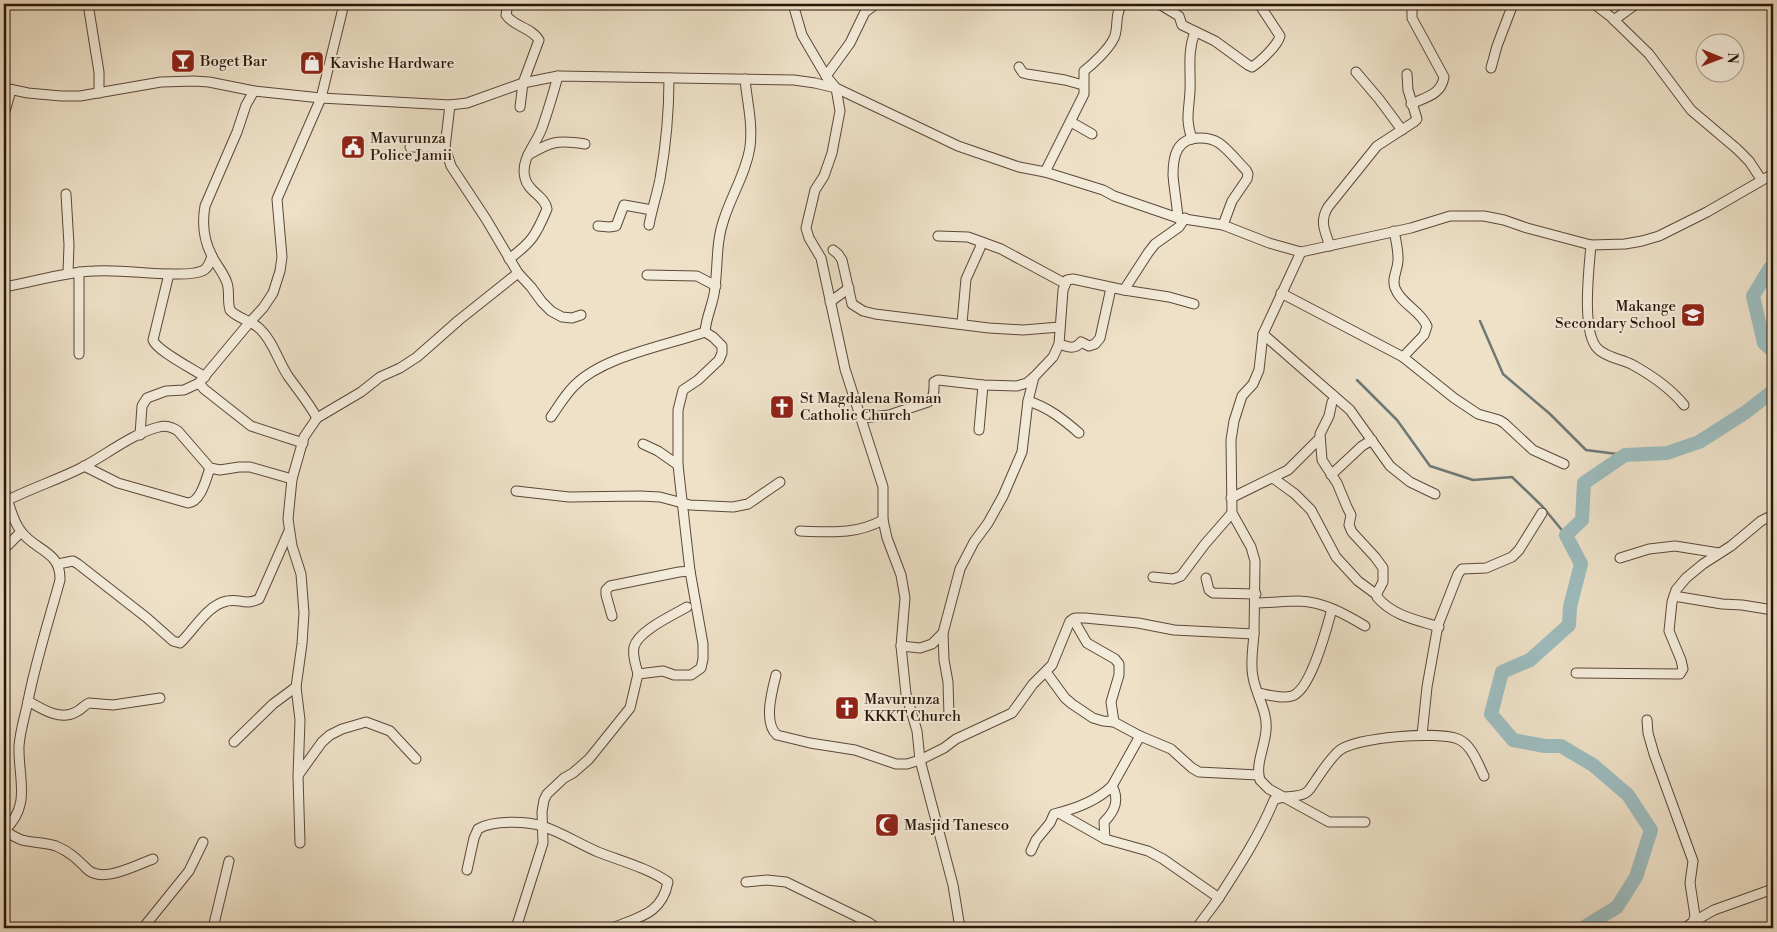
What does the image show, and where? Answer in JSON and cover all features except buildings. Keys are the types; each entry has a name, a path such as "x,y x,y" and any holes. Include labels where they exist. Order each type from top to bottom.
{"street":[{"path":"88,4 99,72 99,93"},
{"path":"140,435 142,406 146,398 166,391 184,390 202,380 249,322 263,308 277,283 282,257 277,199 321,98 344,4"},
{"path":"508,4 506,10 510,21 532,32 539,40 523,84 520,107"},
{"path":"793,4 802,36 826,76 836,88 840,111 832,153 824,176 815,190 806,228 809,238 821,258 845,369 883,487 882,520 900,575 905,598 901,646 906,694 917,731 920,760 953,885 960,928"},
{"path":"826,76 850,43 865,12 876,4"},
{"path":"1045,172 1084,94 1082,85 1084,71 1096,61 1114,39 1118,25 1118,10 1123,4"},
{"path":"1159,4 1179,16 1182,25 1215,41 1252,67 1279,41 1280,36 1259,4"},
{"path":"1411,104 1438,92 1443,86 1444,77 1412,18 1412,4"},
{"path":"1491,68 1513,4"},
{"path":"1594,4 1614,20 1649,54 1691,110 1737,149 1762,179"},
{"path":"1614,20 1636,4"},
{"path":"1192,139 1187,123 1187,109 1190,88 1190,55 1195,32"},
{"path":"1019,67 1027,74 1065,80 1082,85"},
{"path":"1356,72 1402,130"},
{"path":"1330,246 1322,225 1323,215 1377,146 1414,122 1417,118 1411,104 1407,74"},
{"path":"509,259 524,248 536,234 546,209 544,201 528,186 524,178 524,165 541,130 558,76"},
{"path":"4,115 7,89 61,96 99,93 161,82 209,82 254,91 321,98 450,105 467,103 523,84 558,76 794,80 815,82 836,88 958,146 1019,167 1045,172 1103,190 1114,196 1181,218 1224,224 1269,243 1301,252 1450,216 1484,216 1504,220 1591,245 1624,244 1659,236 1707,212 1773,174"},
{"path":"649,224 660,179 666,137 669,111 669,78"},
{"path":"705,332 716,286 719,239 724,219 745,170 750,147 752,123 745,79"},
{"path":"254,91 246,105 237,132 205,206 204,224 207,243 212,256 226,278 230,310 256,325 266,336 288,375 317,418"},
{"path":"450,105 445,147 451,166 486,219 509,259 518,273 551,311 562,318 572,318 581,315"},
{"path":"1071,122 1092,134"},
{"path":"541,130 548,143"},
{"path":"1124,290 1156,244 1180,227 1181,218 1173,176 1175,159 1181,144 1192,139 1207,138 1218,142 1238,161 1248,174 1247,179 1232,201 1224,224"},
{"path":"528,155 548,143 568,142 585,144"},
{"path":"410,147 445,147"},
{"path":"66,194 69,237 68,273"},
{"path":"598,226 616,226 624,204 652,210"},
{"path":"1394,231 1398,259 1393,280 1395,289 1403,300 1423,317 1427,326 1424,335 1403,356"},
{"path":"938,236 968,237 1001,249 1064,283"},
{"path":"962,323 966,280 981,242"},
{"path":"1591,245 1588,324 1593,342 1598,349 1606,354 1633,364 1674,394 1684,405"},
{"path":"832,250 842,260 852,304 863,311 1012,330 1060,327"},
{"path":"1301,252 1263,334 1259,370 1252,384 1242,396 1231,440 1232,513 1255,556 1256,598 1252,656 1253,676 1264,710 1267,729 1258,775 1263,784 1329,822 1365,822"},
{"path":"4,287 68,273 107,270 187,274 204,271 212,256"},
{"path":"79,272 79,354"},
{"path":"300,843 298,776 300,720 296,688 304,613 301,574 289,531 288,519 292,479 304,437 317,418 361,392 380,377 400,368 417,357 459,320 518,273"},
{"path":"168,274 153,340 155,345 202,380 204,389 251,426 303,443"},
{"path":"647,275 697,276 716,286"},
{"path":"1064,283 1067,280 1073,279 1111,288 1169,297 1194,304"},
{"path":"862,418 890,415 928,402 932,400 934,382 938,380 983,385 1017,386 1026,383 1052,357 1059,344 1064,283"},
{"path":"830,302 849,288"},
{"path":"1059,344 1070,348 1078,346 1081,342 1089,346 1095,344 1100,338 1111,288"},
{"path":"1281,293 1403,356 1454,398 1478,414 1499,420 1533,450 1564,464"},
{"path":"551,417 574,386 598,370 625,356 705,332 722,346 719,360 698,380 683,390 678,410 678,464 690,571 703,644 701,668 691,675 674,676 652,671 638,674"},
{"path":"1263,334 1350,410 1390,466 1402,476 1435,494"},
{"path":"949,716 948,682 942,633 960,569 974,542 988,523 1003,496 1022,452 1028,401 1034,377"},
{"path":"979,430 983,385"},
{"path":"1028,401 1048,410 1079,433"},
{"path":"1332,402 1320,438 1322,460 1337,483 1351,515 1349,525 1352,532 1383,568 1383,582 1377,595"},
{"path":"8,500 58,480 158,427 172,427 184,437 210,468 220,470 250,467 292,479"},
{"path":"1232,498 1288,470 1320,438"},
{"path":"1331,475 1362,446 1372,440"},
{"path":"643,444 658,450 678,464"},
{"path":"84,466 118,483 188,503 198,497 210,468"},
{"path":"1273,478 1295,494 1311,510 1336,557 1358,581 1377,595 1380,601 1397,613 1439,627"},
{"path":"516,491 569,497 660,497 683,503 733,507 748,504 780,482"},
{"path":"4,490 21,532 31,542 50,555 61,571 28,701 19,745 20,810 16,818 4,831 21,840 47,843 68,851 78,858 89,871 96,875 107,876 153,859"},
{"path":"1153,577 1173,578 1181,576 1232,513"},
{"path":"1422,735 1429,671 1439,627 1443,610 1460,571 1462,569 1486,568 1512,557 1519,550 1542,513"},
{"path":"1576,673 1680,674 1682,669 1681,660 1669,630 1674,596 1680,584 1761,521 1773,515"},
{"path":"800,531 834,532 866,528 882,520"},
{"path":"58,564 73,561 78,564 173,641 180,643 216,605 232,600 246,603 259,599 289,531"},
{"path":"4,549 21,532"},
{"path":"1620,558 1649,549 1675,546 1719,553"},
{"path":"612,616 606,595 606,590 610,586 690,571"},
{"path":"1206,578 1208,590 1213,593 1256,598 1276,603 1299,601 1320,604 1366,626"},
{"path":"1674,596 1773,610"},
{"path":"516,928 541,851 542,812 547,794 589,759 630,708 638,674 634,658 636,641 655,626 687,607"},
{"path":"1258,693 1281,697 1293,696 1303,688 1318,656 1332,609"},
{"path":"1073,618 1138,622 1174,630 1254,634"},
{"path":"776,675 770,707 771,725 774,733 810,743 856,750 896,764 907,764 920,760 944,748 956,739 1012,713 1030,688 1052,665 1064,634 1073,618"},
{"path":"1073,618 1087,643 1115,659 1119,664 1119,675 1111,702 1114,722"},
{"path":"901,646 920,648 932,644 942,633"},
{"path":"1046,672 1065,698 1093,718 1114,722 1140,736 1171,749 1199,772 1258,775"},
{"path":"234,742 273,704 296,688"},
{"path":"28,701 44,711 67,715 77,712 89,703 113,705 160,698"},
{"path":"1647,720 1648,733 1654,754 1693,861 1690,892 1695,910 1693,922"},
{"path":"298,776 322,742 330,735 342,729 366,722 390,731 416,759"},
{"path":"1197,928 1219,898 1257,837 1274,800 1282,796 1301,795 1308,791 1327,765 1343,748 1374,740 1422,735 1458,739 1469,748 1484,776"},
{"path":"1031,851 1036,840 1050,823 1054,814 1085,804 1106,792 1112,786 1140,736"},
{"path":"1105,839 1104,822 1115,808 1116,793 1112,786"},
{"path":"1059,813 1105,839 1148,851 1164,859 1219,898"},
{"path":"467,870 474,838 480,827 512,822 543,826 597,851 658,875 668,882 666,894 660,904 651,912 612,928"},
{"path":"144,928 189,871 203,842"},
{"path":"213,928 229,861"},
{"path":"746,882 767,880 786,882 877,928"},
{"path":"1685,928 1714,910 1770,890 1773,886"}],"waterway":[{"path":"1773,266 1753,296 1764,343 1773,351"},
{"path":"1480,321 1503,374 1550,414 1586,450 1625,455"},
{"path":"1357,380 1397,420 1430,466 1473,480 1512,477 1542,506 1566,535"},
{"path":"1583,928 1617,907 1636,877 1651,830 1628,795 1593,765 1561,746 1545,746 1513,740 1491,714 1502,672 1530,660 1569,625 1570,607 1581,564 1566,535 1582,520 1584,483 1625,455 1667,453 1699,442 1746,412 1773,391"}],"place":[{"name":"Boget Bar","path":"183,61"},
{"name":"Kavishe Hardware","path":"312,63"},
{"name":"Mavurunza Police Jamii","path":"353,147"},
{"name":"Makange Secondary School","path":"1693,315"},
{"name":"St Magdalena Roman Catholic Church","path":"782,407"},
{"name":"Mavurunza KKKT Church","path":"847,708"},
{"name":"Masjid Tanesco","path":"887,825"}]}
